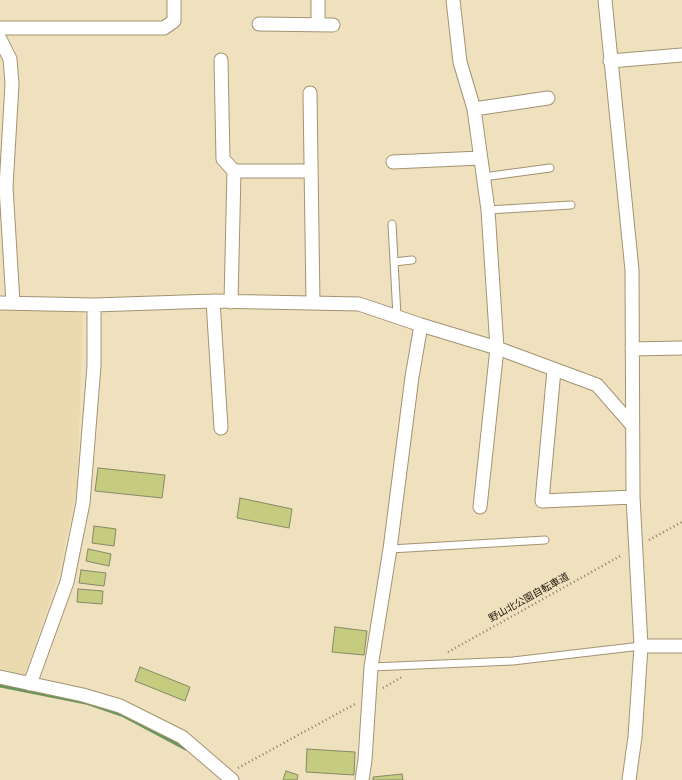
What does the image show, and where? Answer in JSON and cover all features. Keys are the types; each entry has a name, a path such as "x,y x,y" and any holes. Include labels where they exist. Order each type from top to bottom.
{"street":[{"path":"0,28 164,28 174,21 174,0"},
{"path":"318,0 318,25"},
{"path":"453,0 460,62 474,109 488,210 497,348 480,507"},
{"path":"605,0 632,270 633,497 641,646 635,737 629,780"},
{"path":"259,24 333,25"},
{"path":"0,39 10,59 12,84 6,187 13,303"},
{"path":"610,61 682,55"},
{"path":"221,60 224,158 234,171 231,302"},
{"path":"310,93 313,303"},
{"path":"474,109 548,98"},
{"path":"393,162 480,158"},
{"path":"234,171 311,171"},
{"path":"0,303 94,305 213,301 359,304 497,348 597,385 632,424"},
{"path":"213,301 221,428"},
{"path":"30,684 67,582 83,504 94,366 94,305"},
{"path":"362,780 365,760 371,667 390,549 412,376 421,325"},
{"path":"632,349 682,348"},
{"path":"554,370 542,501 633,497"},
{"path":"641,646 682,646"},
{"path":"0,677 83,695 120,706 156,723 182,738 232,776"}],"lane":[{"path":"483,177 550,168"},
{"path":"488,210 571,205"},
{"path":"392,224 397,316"},
{"path":"394,262 412,260"},
{"path":"390,549 545,540"},
{"path":"371,667 514,661 641,646"}],"path":[{"path":"647,542 682,522"},
{"name":"野山北公園自転車道","path":"443,654 624,554"},
{"path":"377,691 409,673"},
{"path":"232,776 356,703"}],"shaded area":[{"path":"0,311 83,311 77,487 59,574 25,675 0,668"}],"building":[{"path":"98,468 165,475 162,498 95,491"},
{"path":"240,498 292,509 289,528 237,518"},
{"path":"94,526 116,529 114,546 92,543"},
{"path":"88,549 111,554 109,566 86,561"},
{"path":"81,570 106,573 104,586 79,583"},
{"path":"78,589 103,591 102,604 77,602"},
{"path":"335,627 367,631 364,655 332,652"},
{"path":"140,667 190,687 185,701 135,681"},
{"path":"307,749 355,752 354,775 306,772"},
{"path":"286,771 298,775 297,780 283,780"},
{"path":"402,774 403,780 373,780 373,777"}],"waterway":[{"path":"0,685 86,702 124,715 186,748"}]}
